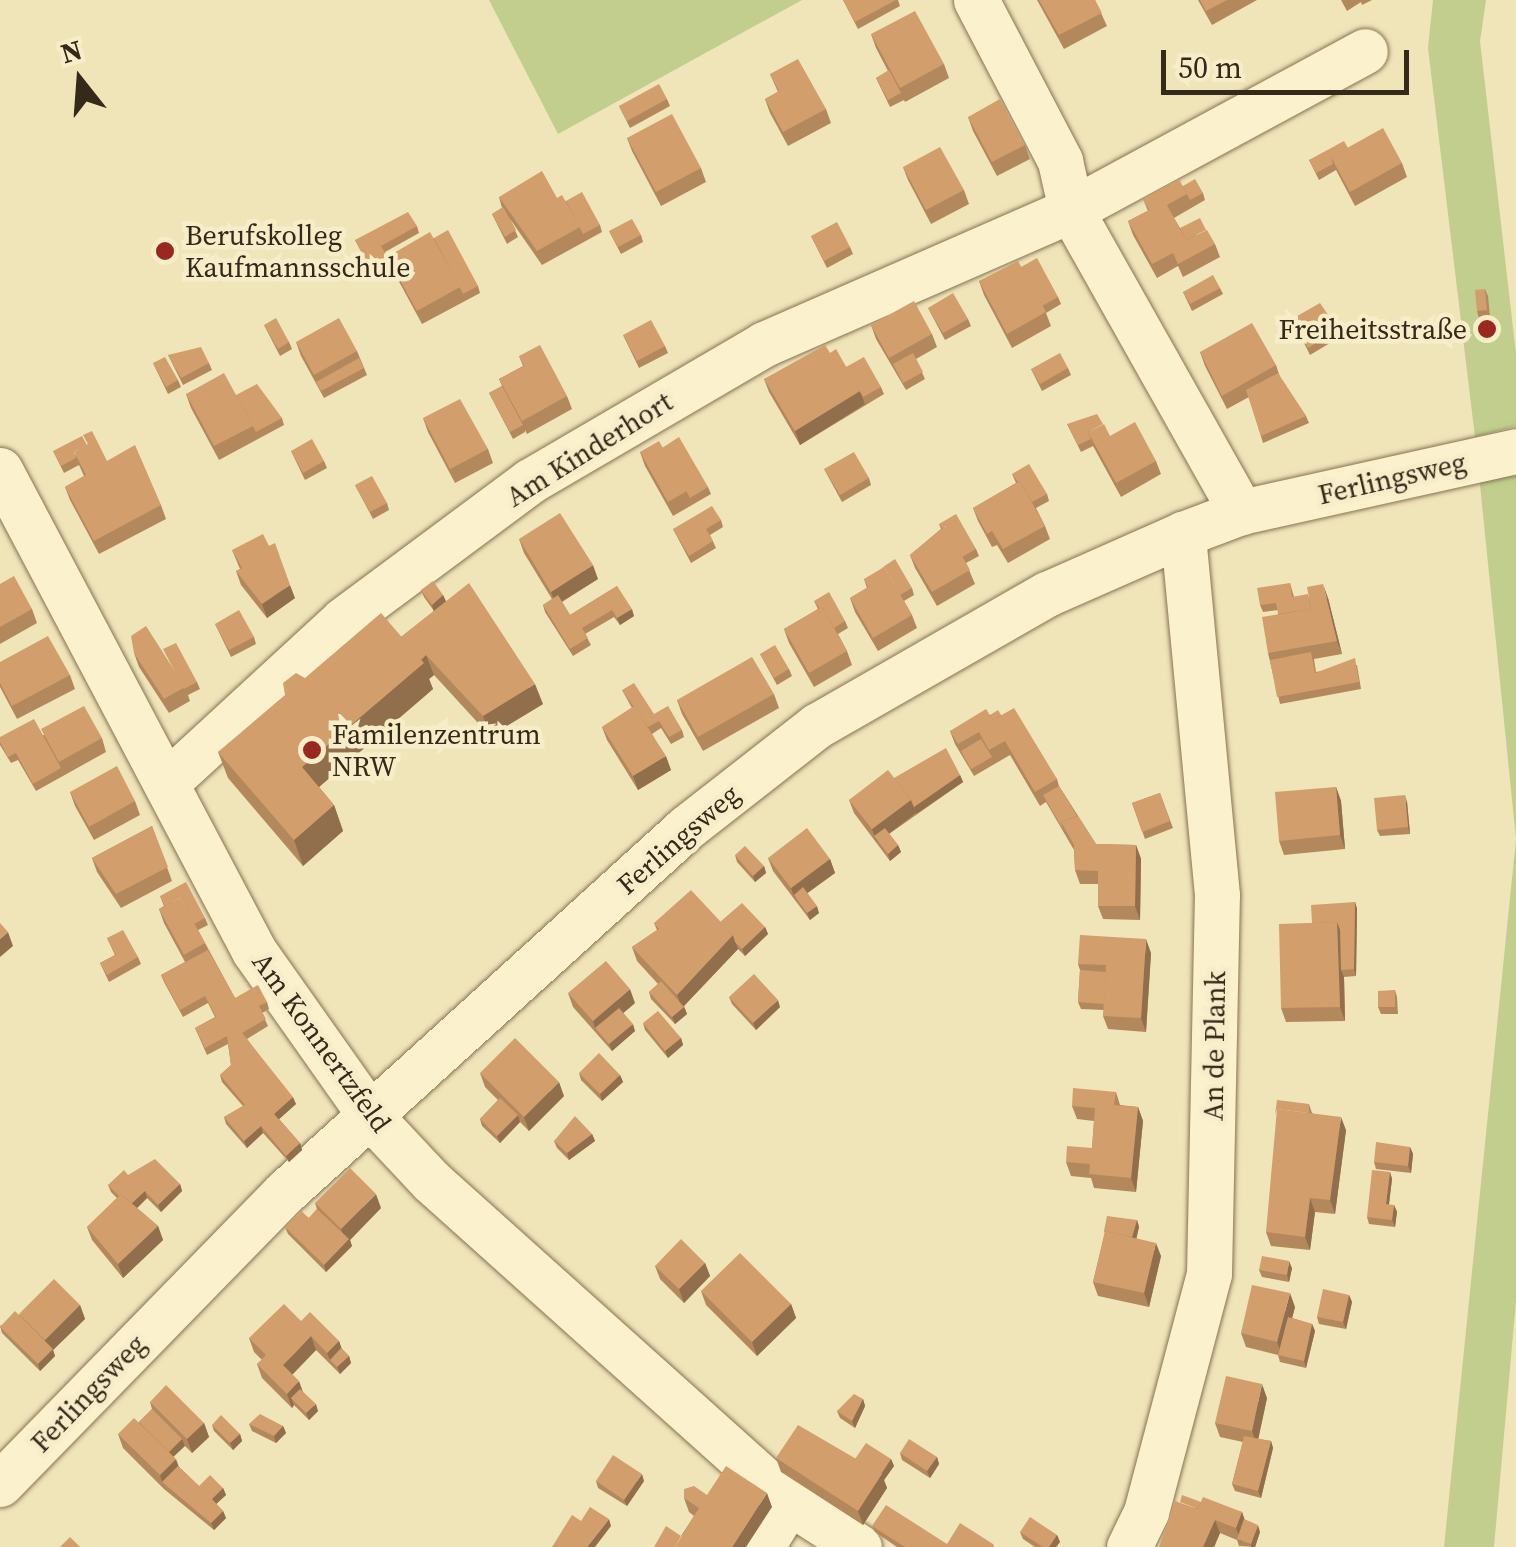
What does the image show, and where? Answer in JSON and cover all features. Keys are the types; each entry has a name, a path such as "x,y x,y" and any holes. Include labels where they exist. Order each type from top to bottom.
{"street":[{"path":"976,0 1060,161 1072,210 1241,512"},
{"name":"Am Kinderhort","path":"166,783 343,620 530,480 764,344 1072,210 1364,50"},
{"name":"Ferlingsweg","path":"0,1484 285,1192 372,1118 686,828 818,725 1047,594 1183,534 1241,512 1516,451"},
{"name":"Am Konnertzfeld","path":"0,470 254,951 372,1118 431,1181 789,1502 859,1547"},
{"name":"An de Plank","path":"1129,1547 1146,1512 1209,1274 1217,895 1183,534"},
{"path":"760,1547 789,1502"}],"green space":[{"path":"489,0 802,0 558,134"},
{"path":"1433,0 1486,0 1480,41 1516,354 1516,426 1475,437 1428,48"},
{"path":"1516,466 1516,839 1479,475"},
{"path":"1516,839 1516,1301 1494,1547 1444,1547"}],"building":[{"path":"843,0 896,0 855,22"},
{"path":"1039,0 1095,0 1102,13 1059,35"},
{"path":"1200,0 1227,0 1206,11"},
{"path":"915,11 944,64 900,88 871,34"},
{"path":"798,59 826,109 783,132 765,99 779,91 770,74"},
{"path":"889,70 901,93 888,100 876,78"},
{"path":"659,84 667,99 627,121 619,106"},
{"path":"1000,99 1025,145 992,162 968,117"},
{"path":"672,114 701,168 656,192 627,138"},
{"path":"1383,128 1402,163 1350,192 1331,157"},
{"path":"1344,141 1348,148 1331,157 1333,164 1316,173 1309,160"},
{"path":"940,147 964,190 926,210 903,167"},
{"path":"542,171 557,198 562,195 580,227 537,251 499,197"},
{"path":"1179,179 1187,194 1167,205 1186,240 1207,230 1215,244 1178,264 1173,253 1152,264 1128,221 1149,210 1143,199"},
{"path":"1195,179 1203,193 1190,200 1183,186"},
{"path":"582,192 600,225 583,234 566,201"},
{"path":"503,207 516,230 505,237 492,214"},
{"path":"408,212 417,226 381,246 388,258 370,268 355,240"},
{"path":"1200,218 1206,230 1186,240 1180,228"},
{"path":"632,219 641,235 618,247 609,231"},
{"path":"837,222 850,247 824,261 811,236"},
{"path":"448,230 478,286 463,294 434,238"},
{"path":"430,232 460,287 417,311 387,257"},
{"path":"1037,258 1058,297 1042,306 1021,267"},
{"path":"1018,261 1046,312 1007,334 979,281"},
{"path":"1213,275 1220,288 1190,304 1183,292"},
{"path":"1485,289 1487,310 1477,311 1475,290"},
{"path":"953,293 968,319 943,333 928,308"},
{"path":"914,301 932,334 889,358 871,325"},
{"path":"1320,303 1338,330 1308,348 1292,319"},
{"path":"276,318 289,342 278,349 264,325"},
{"path":"339,318 357,351 314,375 296,342"},
{"path":"651,320 665,346 637,361 623,335"},
{"path":"1252,323 1276,365 1222,396 1200,352"},
{"path":"540,345 567,396 522,421 499,379 524,366 519,356"},
{"path":"825,345 830,353 836,349 860,391 795,431 764,379"},
{"path":"201,347 209,363 181,378 168,355"},
{"path":"913,353 923,372 903,383 893,364"},
{"path":"1060,353 1068,368 1040,384 1031,369"},
{"path":"165,357 178,380 166,387 153,363"},
{"path":"864,357 881,387 863,397 846,367"},
{"path":"359,358 364,368 321,391 316,382"},
{"path":"224,373 253,426 214,446 186,394"},
{"path":"1278,373 1306,416 1261,436 1246,390"},
{"path":"257,384 282,418 256,432 236,395"},
{"path":"502,386 523,425 510,432 489,393"},
{"path":"460,399 488,449 450,469 423,418"},
{"path":"1097,414 1103,424 1088,432 1091,439 1078,445 1067,424"},
{"path":"1135,422 1156,461 1116,483 1088,432 1104,424 1110,436"},
{"path":"92,431 107,461 135,445 161,505 94,541 65,487 86,475 74,452 88,444 83,435"},
{"path":"82,436 87,445 74,452 76,458 61,466 53,451"},
{"path":"679,437 708,487 690,498 662,448"},
{"path":"312,439 324,461 303,473 291,451"},
{"path":"659,441 687,491 668,502 640,452"},
{"path":"854,452 869,478 840,495 824,469"},
{"path":"1029,464 1047,494 1032,502 1012,474"},
{"path":"372,476 387,503 370,512 355,485"},
{"path":"1020,481 1045,526 1003,549 992,531 987,534 973,508"},
{"path":"712,506 721,520 706,529 713,541 689,556 673,529"},
{"path":"560,513 593,565 551,592 519,539"},
{"path":"956,514 976,549 962,557 945,526 939,524"},
{"path":"945,526 970,570 932,592 910,555"},
{"path":"263,534 269,546 275,543 290,585 262,604 236,571 242,568 232,550"},
{"path":"895,559 912,588 900,595 884,567 880,569"},
{"path":"884,567 912,615 873,638 850,598 868,587 864,579"},
{"path":"14,576 32,609 0,627 0,584"},
{"path":"433,581 443,595 432,605 421,590"},
{"path":"469,583 535,684 483,716 426,655 421,660 401,637"},
{"path":"1290,583 1292,597 1308,594 1311,609 1278,614 1276,603 1260,605 1257,588"},
{"path":"1323,584 1337,641 1268,653 1262,617 1311,609 1307,587"},
{"path":"617,586 632,609 617,618 612,610 582,628 588,638 570,649 543,605 558,595 570,615"},
{"path":"829,592 845,621 834,628 814,601"},
{"path":"822,607 847,651 809,673 784,629"},
{"path":"239,610 254,637 229,650 215,624"},
{"name":"Familenzentrum NRW","path":"381,613 424,663 302,767 334,805 294,840 218,752 285,695 283,683 296,673 305,678"},
{"path":"146,626 185,687 164,699 134,653 131,636"},
{"path":"48,636 70,675 12,706 0,683 0,662"},
{"path":"176,643 197,682 184,689 163,649"},
{"path":"775,645 789,669 774,678 760,654"},
{"path":"1311,652 1315,673 1355,658 1359,682 1277,697 1270,660"},
{"path":"752,657 774,694 698,737 677,700"},
{"path":"634,683 654,714 668,706 682,730 669,737 659,721 648,727 622,690"},
{"path":"84,706 102,738 59,762 41,729"},
{"path":"634,706 666,756 633,776 602,727"},
{"path":"1014,708 1057,779 1035,792 1005,741 989,750 979,732 958,744 950,731 986,709 993,720"},
{"path":"34,719 61,768 33,784 16,753 8,757 0,737"},
{"path":"981,739 992,757 971,769 961,751"},
{"path":"946,748 960,775 914,807 894,778"},
{"path":"117,766 135,801 89,827 70,792"},
{"path":"888,770 911,800 872,829 849,800"},
{"path":"1059,786 1077,816 1061,822 1063,829 1043,795"},
{"path":"1336,787 1340,835 1279,841 1275,792"},
{"path":"1160,793 1170,821 1142,832 1132,803"},
{"path":"1405,795 1408,827 1377,830 1374,798"},
{"path":"1078,816 1096,844 1136,845 1135,906 1098,906 1098,871 1075,870 1074,845 1061,822"},
{"path":"152,826 168,867 116,894 92,858"},
{"path":"807,828 830,859 791,888 768,858"},
{"path":"885,828 898,845 888,854 874,836"},
{"path":"745,846 764,866 753,876 735,855"},
{"path":"186,882 205,918 194,924 180,898 165,906 160,896"},
{"path":"803,887 817,906 807,913 794,895"},
{"path":"691,890 733,935 677,995 632,947 659,929 654,923"},
{"path":"180,898 205,943 184,955 159,909"},
{"path":"1355,902 1354,969 1341,970 1337,922 1312,923 1311,905"},
{"path":"742,903 765,927 742,949 720,922"},
{"path":"1337,922 1340,1007 1281,1008 1279,924"},
{"path":"0,923 8,932 0,939"},
{"path":"123,930 138,957 107,975 100,963 116,955 107,938"},
{"path":"1080,935 1146,939 1141,1018 1103,1016 1106,965 1078,964"},
{"path":"208,950 235,998 258,985 267,1002 259,1006 266,1019 242,1033 293,1097 274,1114 300,1143 286,1156 261,1126 244,1141 224,1117 245,1105 220,1075 231,1065 227,1036 205,1048 195,1028 216,1017 205,996 180,1010 161,975"},
{"path":"606,961 630,989 593,1021 568,993"},
{"path":"1080,970 1106,972 1104,1004 1078,1002"},
{"path":"754,974 778,1000 753,1023 729,997"},
{"path":"661,981 684,1007 672,1017 649,992"},
{"path":"1395,990 1395,1007 1378,1007 1378,991"},
{"path":"619,1008 633,1024 609,1044 595,1028"},
{"path":"658,1011 681,1038 665,1051 643,1023"},
{"path":"515,1038 559,1082 524,1117 480,1073"},
{"path":"599,1053 620,1075 600,1094 579,1073"},
{"path":"1073,1088 1116,1092 1114,1105 1138,1107 1131,1178 1089,1174 1090,1164 1066,1162 1067,1146 1092,1148 1095,1108 1072,1106"},
{"path":"500,1098 518,1115 497,1136 480,1119"},
{"path":"1277,1100 1309,1104 1309,1113 1277,1109 1275,1115"},
{"path":"1277,1109 1341,1117 1330,1200 1310,1198 1305,1237 1266,1232"},
{"path":"575,1116 592,1134 567,1153 554,1141"},
{"path":"1376,1142 1410,1147 1408,1166 1374,1162"},
{"path":"155,1159 180,1184 158,1205 145,1191 132,1203 108,1185 124,1170 128,1175"},
{"path":"350,1168 376,1194 341,1229 315,1203"},
{"path":"1372,1170 1390,1172 1386,1204 1394,1205 1392,1220 1367,1217"},
{"path":"121,1194 158,1226 118,1264 87,1227"},
{"path":"317,1209 349,1239 324,1265 285,1227 301,1211 309,1218"},
{"path":"1107,1216 1137,1220 1132,1237 1104,1231"},
{"path":"1105,1231 1156,1243 1144,1293 1093,1282"},
{"path":"681,1239 705,1263 679,1289 655,1266"},
{"path":"740,1253 791,1304 752,1342 701,1291"},
{"path":"1262,1256 1289,1261 1287,1275 1259,1270"},
{"path":"54,1279 80,1305 45,1340 19,1314"},
{"path":"1252,1285 1290,1293 1277,1342 1241,1333"},
{"path":"1323,1289 1349,1295 1343,1322 1317,1317"},
{"path":"284,1304 301,1321 310,1312 339,1341 327,1353 311,1336 283,1365 299,1381 287,1394 257,1364 266,1355 249,1338"},
{"path":"15,1311 53,1349 38,1364 0,1327"},
{"path":"1288,1317 1312,1324 1304,1361 1278,1355"},
{"path":"341,1348 349,1356 337,1367 330,1360"},
{"path":"1226,1376 1262,1384 1252,1431 1215,1423"},
{"path":"166,1385 204,1423 187,1439 150,1402"},
{"path":"300,1389 316,1404 306,1413 291,1398"},
{"path":"854,1394 863,1399 852,1421 837,1411"},
{"path":"152,1409 182,1439 169,1452 139,1422"},
{"path":"260,1414 283,1426 274,1436 249,1424"},
{"path":"221,1415 240,1434 230,1443 212,1425"},
{"path":"134,1418 176,1459 160,1475 118,1434"},
{"path":"798,1425 882,1474 858,1511 776,1458"},
{"path":"1244,1436 1271,1441 1258,1491 1232,1484"},
{"path":"909,1439 937,1457 927,1471 900,1453"},
{"path":"866,1443 891,1459 881,1474 855,1459"},
{"path":"613,1455 642,1474 624,1500 596,1481"},
{"path":"178,1466 199,1486 210,1475 223,1488 212,1499 223,1511 211,1523 162,1482"},
{"path":"726,1466 767,1493 732,1547 675,1547 699,1508 684,1498 684,1489 694,1486 707,1495"},
{"path":"1182,1495 1201,1502 1198,1509 1180,1502"},
{"path":"1203,1497 1242,1512 1236,1528 1215,1520 1203,1547 1159,1547 1175,1501 1198,1509"},
{"path":"886,1505 947,1544 960,1523 992,1547 905,1547 872,1526"},
{"path":"590,1507 609,1519 587,1547 552,1547 572,1515 581,1521"},
{"path":"1030,1517 1057,1535 1049,1547 1020,1532"},
{"path":"1244,1519 1258,1525 1251,1544 1237,1539"},
{"path":"666,1526 681,1536 675,1547 654,1547"},
{"path":"70,1537 80,1547 60,1547"}],"place":[{"name":"Berufskolleg Kaufmannsschule","path":"165,251"},
{"name":"Freiheitsstraße","path":"1487,329"},
{"name":"Familenzentrum NRW","path":"312,750"}]}
